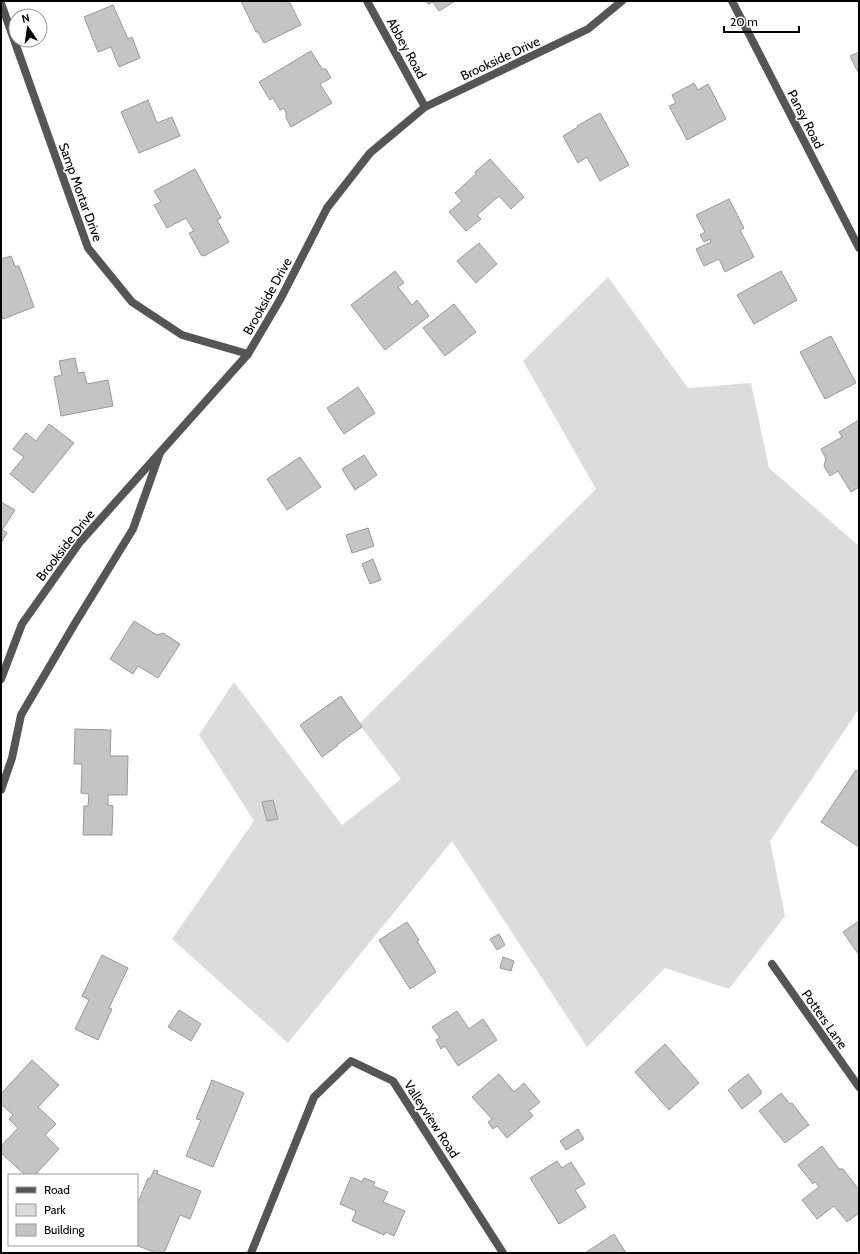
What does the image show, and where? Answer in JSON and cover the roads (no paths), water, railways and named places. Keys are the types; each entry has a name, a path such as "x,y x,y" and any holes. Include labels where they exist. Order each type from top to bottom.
{"street":[{"name":"Abbey Road","path":"367,1 425,107"},
{"name":"Brookside Drive","path":"1,679 22,624 80,542 248,354 281,298 327,208 370,153 425,107 588,29 622,1"},
{"name":"Pansy Road","path":"732,1 859,248"},
{"name":"Samp Mortar Drive","path":"1,3 88,248 132,302 182,335 248,354"},
{"path":"1,790 12,758 21,715 74,625 133,530 160,452"},
{"name":"Potters Lane","path":"772,964 859,1087"},
{"name":"Valleyview Road","path":"251,1253 314,1097 351,1061 393,1081 503,1253"}]}
